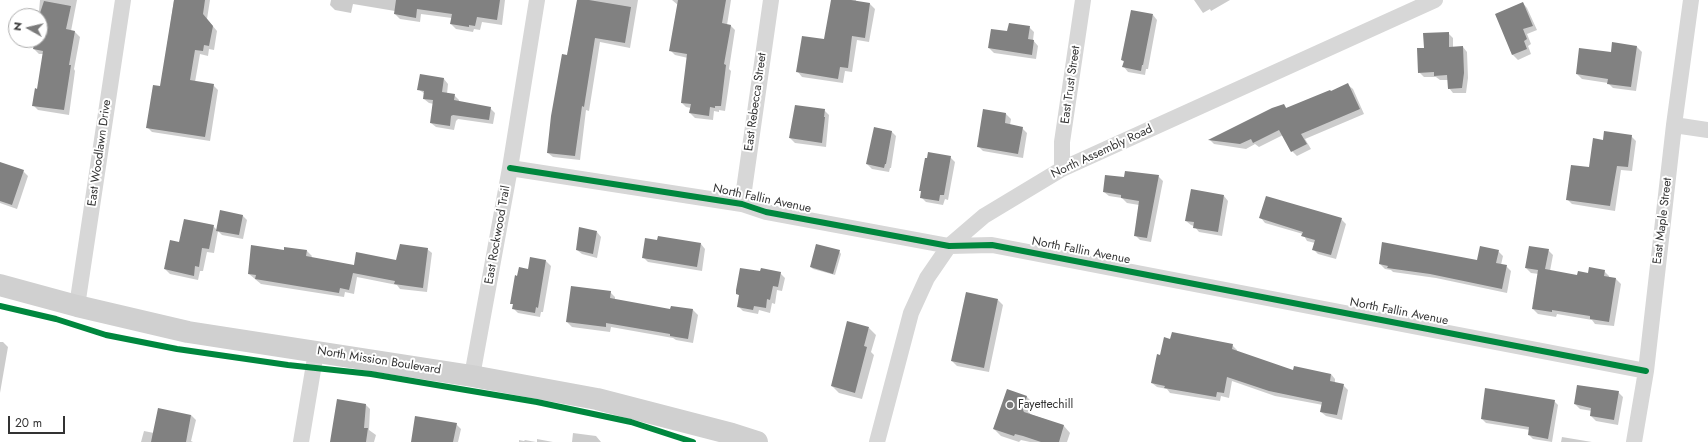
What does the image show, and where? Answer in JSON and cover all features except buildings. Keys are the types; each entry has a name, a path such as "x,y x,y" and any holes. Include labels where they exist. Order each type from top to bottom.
{"main road":[{"name":"North Mission Boulevard","path":"0,285 77,306 188,332 472,376 597,399 731,438 757,442"}],"street":[{"name":"East Woodlawn Drive","path":"77,306 123,0"},
{"name":"East Rockwood Trail","path":"472,376 510,168 537,0"},
{"name":"East Rebecca Street","path":"742,204 771,0"},
{"name":"East Trust Street","path":"1062,169 1062,142 1083,0"},
{"name":"North Assembly Road","path":"877,442 911,313 927,278 948,246 984,216 1062,169 1435,0"},
{"name":"East Maple Street","path":"1634,442 1646,370 1674,125 1691,0"},
{"path":"1674,125 1708,130"},
{"name":"North Fallin Avenue","path":"510,168 742,204 766,212 948,246 992,245 1646,370"},
{"path":"301,442 316,352"}],"cycle path":[{"path":"510,168 742,204 766,212 949,246 992,245 1646,371"},
{"path":"0,306 56,319 106,335 177,349 288,365 371,374 537,402 631,422 693,442"}],"place":[{"name":"Fayettechill","path":"1010,405"}]}
